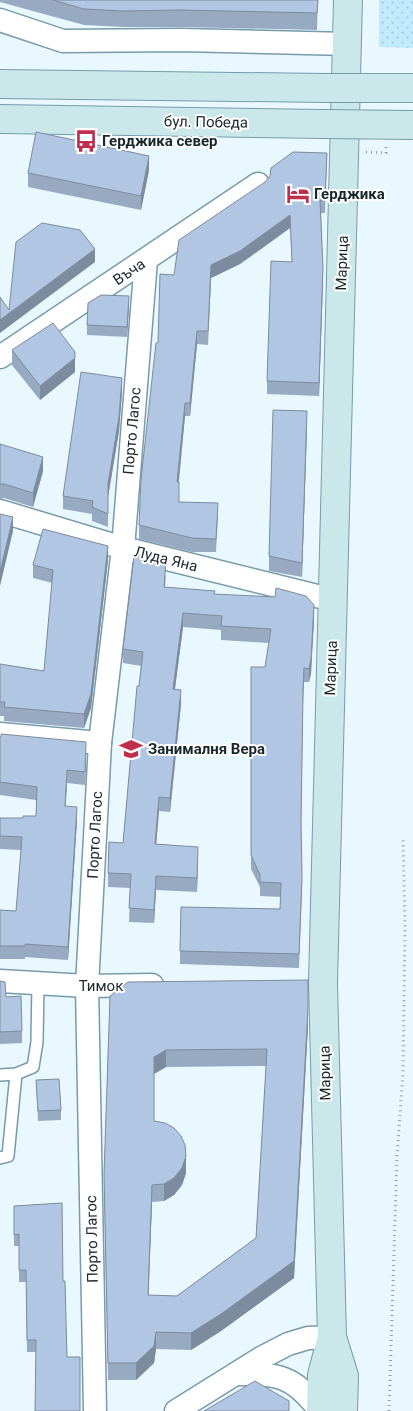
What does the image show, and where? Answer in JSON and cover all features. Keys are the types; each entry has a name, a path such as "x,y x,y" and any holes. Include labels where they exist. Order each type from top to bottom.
{"street":[{"name":"Марица","path":"343,1411 344,1376 332,1337 313,984 333,600 348,0"},
{"path":"0,20 63,41 181,40 348,44"},
{"path":"0,84 413,88"},
{"name":"бул. Победа","path":"0,119 413,125"},
{"name":"Въча","path":"0,358 258,184"},
{"name":"Порто Лагос","path":"95,1411 87,986 100,743 123,548 146,260"},
{"name":"Луда Яна","path":"0,511 123,548 333,600"},
{"path":"0,734 100,743"},
{"name":"Тимок","path":"0,981 87,986 175,985"},
{"name":"Марица","path":"321,1411 322,1375 332,1337"},
{"path":"176,1411 288,1344 308,1338 332,1337"},
{"path":"236,1374 272,1374 283,1378 301,1388 321,1411"}],"lane":[{"path":"0,1075 16,1074 34,1067 37,1042 38,983"},
{"path":"0,1158 8,1156 16,1074"}],"path":[{"path":"345,152 386,153 386,140"},
{"path":"389,1411 397,1157 403,1063 405,927 403,838"}],"shaded area":[{"path":"379,0 413,0 413,48 379,47"}],"building":[{"path":"53,0 318,0 317,13 181,10 124,11 84,9"},
{"path":"36,132 149,156 141,196 28,173"},
{"path":"293,152 327,153 325,200 320,200 323,267 319,383 267,381 271,261 292,262 290,215 240,251 211,265 208,331 197,331 190,403 185,403 177,482 179,482 179,502 218,503 216,539 192,538 139,525 141,479 156,343 158,343 160,274 174,275 179,240 265,182 270,176 271,168"},
{"path":"42,223 80,230 95,249 0,320 0,297 9,310 16,242"},
{"path":"101,295 129,296 127,327 87,325 88,303"},
{"path":"53,323 75,352 75,358 40,386 12,350"},
{"path":"81,372 122,378 119,417 108,484 108,514 92,507 93,501 63,496"},
{"path":"273,410 307,411 302,563 269,556"},
{"path":"0,444 43,457 33,493 0,484"},
{"path":"0,514 13,517 0,572"},
{"path":"43,529 108,546 91,694 84,714 4,707 5,702 0,702 0,664 44,671 53,570 33,565"},
{"path":"139,554 166,561 164,587 215,591 214,594 275,597 276,588 306,596 314,605 311,659 309,669 304,668 301,823 302,877 299,954 180,951 181,907 280,909 281,883 260,882 260,875 251,855 251,667 265,667 271,629 221,626 222,616 183,613 173,689 181,690 170,798 159,797 155,844 198,847 197,878 156,876 154,910 129,908 131,874 108,873 109,842 123,843 137,686 139,686 143,652 123,649 134,556 139,557"},
{"path":"1,734 86,742 85,772 67,770 65,806 77,807 68,947 25,944 25,946 0,946 0,910 16,911 22,837 0,836 0,818 36,816 37,787 0,782"},
{"path":"308,980 308,1009 294,1261 221,1314 191,1333 156,1332 154,1346 136,1363 108,1363 104,1174 110,996 128,982","holes":["267,1049 256,1238 177,1296 148,1295 152,1185 164,1184 174,1178 182,1168 186,1156 185,1145 181,1136 174,1128 165,1123 154,1121 154,1057 166,1050"]},
{"path":"0,981 5,982 6,997 21,996 22,1031 0,1032"},
{"path":"59,1079 61,1110 38,1111 36,1080"},
{"path":"62,1203 63,1281 65,1281 67,1357 80,1357 80,1411 35,1411 36,1340 27,1340 26,1270 19,1270 19,1234 14,1235 14,1206"},
{"path":"255,1381 289,1401 289,1411 204,1411"}],"place":[{"name":"Герджика север","path":"86,141"},
{"name":"Герджика","path":"298,194"},
{"name":"Занималня Вера","path":"131,749"}]}
